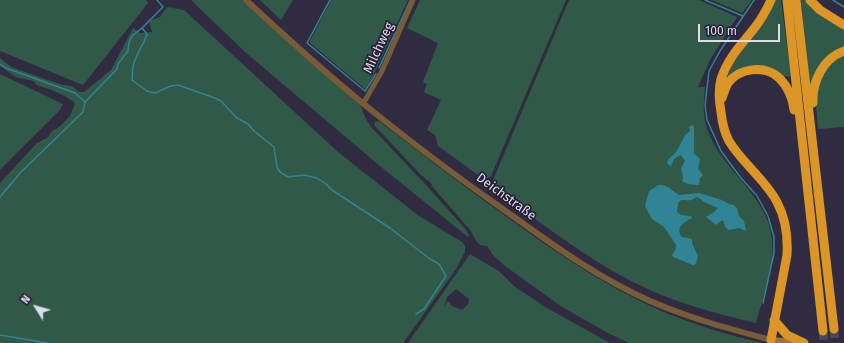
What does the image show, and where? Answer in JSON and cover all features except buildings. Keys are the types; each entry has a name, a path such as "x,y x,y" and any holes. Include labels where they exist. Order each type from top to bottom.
{"highway":[{"path":"771,0 759,22 726,65 721,80 718,100 728,140 770,190 778,204 785,223 788,242 787,255 771,340"},
{"path":"787,0 823,331"},
{"path":"796,0 834,329"},
{"path":"810,0 824,13 844,24"},
{"path":"810,118 813,106 814,87 819,72 833,57 844,51"},
{"path":"721,113 724,92 728,84 735,77 747,71 754,70 772,73 782,81 792,99 798,140 804,149"},
{"path":"774,320 787,335 804,343"}],"main road":[{"name":"Deichstraße","path":"771,340 792,343"}],"street":[{"name":"Deichstraße","path":"246,0 363,104 498,206 580,262 611,281 649,301 679,313 719,326 771,340"},
{"name":"Milchweg","path":"363,104 382,71 413,0"}],"green space":[{"path":"0,0 146,0 148,3 83,85 0,51"},
{"path":"191,0 242,0 294,48 360,105 371,127 425,184 467,231 469,236 468,237 380,166 245,52"},
{"path":"260,0 293,0 281,20"},
{"path":"331,0 408,0 373,76 365,89 310,43"},
{"path":"420,0 566,0 491,176 485,180 438,146 435,135 427,130 441,100 424,92 427,84 423,82 438,43 407,28"},
{"path":"569,0 699,0 737,17 711,58 698,87 705,87 704,117 711,137 719,152 761,208 768,223 772,239 772,260 768,282 756,323 709,311 678,301 633,282 579,250 494,189 491,185"},
{"path":"712,0 752,0 742,13"},
{"path":"773,0 781,0 791,76 781,77 763,68 726,84 724,78"},
{"path":"801,0 807,0 844,27 844,48 810,86"},
{"path":"167,7 184,10 338,152 419,216 462,242 465,246 465,252 456,269 403,343 0,343 0,183 37,143 47,138 52,131 59,127 70,116 75,103 57,92 36,85 35,82 14,76 0,66 0,58 11,67 62,85 72,86 79,92 84,92 111,70 133,28 140,33 152,32 149,21 160,17"},
{"path":"844,54 844,127 818,129 816,103 818,85 827,65"},
{"path":"0,74 63,104 59,111 0,170"},
{"path":"379,121 454,179 517,224 566,258 618,290 682,319 730,335 762,343 629,343 562,307 505,266 493,255 487,246 480,245 476,241 470,230 431,183 421,175 375,126 375,122"},
{"path":"470,254 500,272 514,286 547,308 610,343 408,343","holes":["456,289 469,299 468,304 462,310 452,306 448,301 444,307 447,297"]}],"water":[{"path":"692,125 694,126 694,154 700,159 698,169 703,175 700,178 699,185 688,184 682,181 683,177 681,168 685,161 681,155 674,159 671,166 668,165 667,162 677,151 685,135 690,131 689,127"},
{"path":"658,185 667,186 679,195 699,193 734,205 737,208 739,216 744,221 746,231 739,228 729,230 725,227 723,220 715,225 706,217 718,208 704,202 699,198 696,197 690,200 681,200 678,203 677,212 681,215 691,216 692,218 681,226 679,231 682,237 692,239 692,243 698,256 696,264 693,265 673,257 672,255 676,249 676,245 664,227 652,219 645,206 649,191"}],"waterway":[{"path":"0,197 21,172 83,112 85,102 117,69 118,64 128,51 129,42 132,36 163,7 157,0"},
{"path":"330,0 307,43 365,91 376,74"},
{"path":"705,0 743,16"},
{"path":"754,0 720,51 709,71 705,105 707,120 721,151 741,178 757,196 768,216 774,237 774,253 763,303"},
{"path":"833,0 844,7"},
{"path":"379,68 410,1"},
{"path":"142,28 147,34 134,63 132,80 147,91 155,93 171,86 178,85 221,101 237,118 248,124 254,131 274,147 277,167 280,172 288,177 304,175 317,178 439,264 446,276 424,309 416,314"},
{"path":"0,64 6,68 75,93 85,102"},
{"path":"0,335 47,343"}],"tunnel":[{"path":"834,329 835,343"},
{"path":"823,331 824,343"}]}
